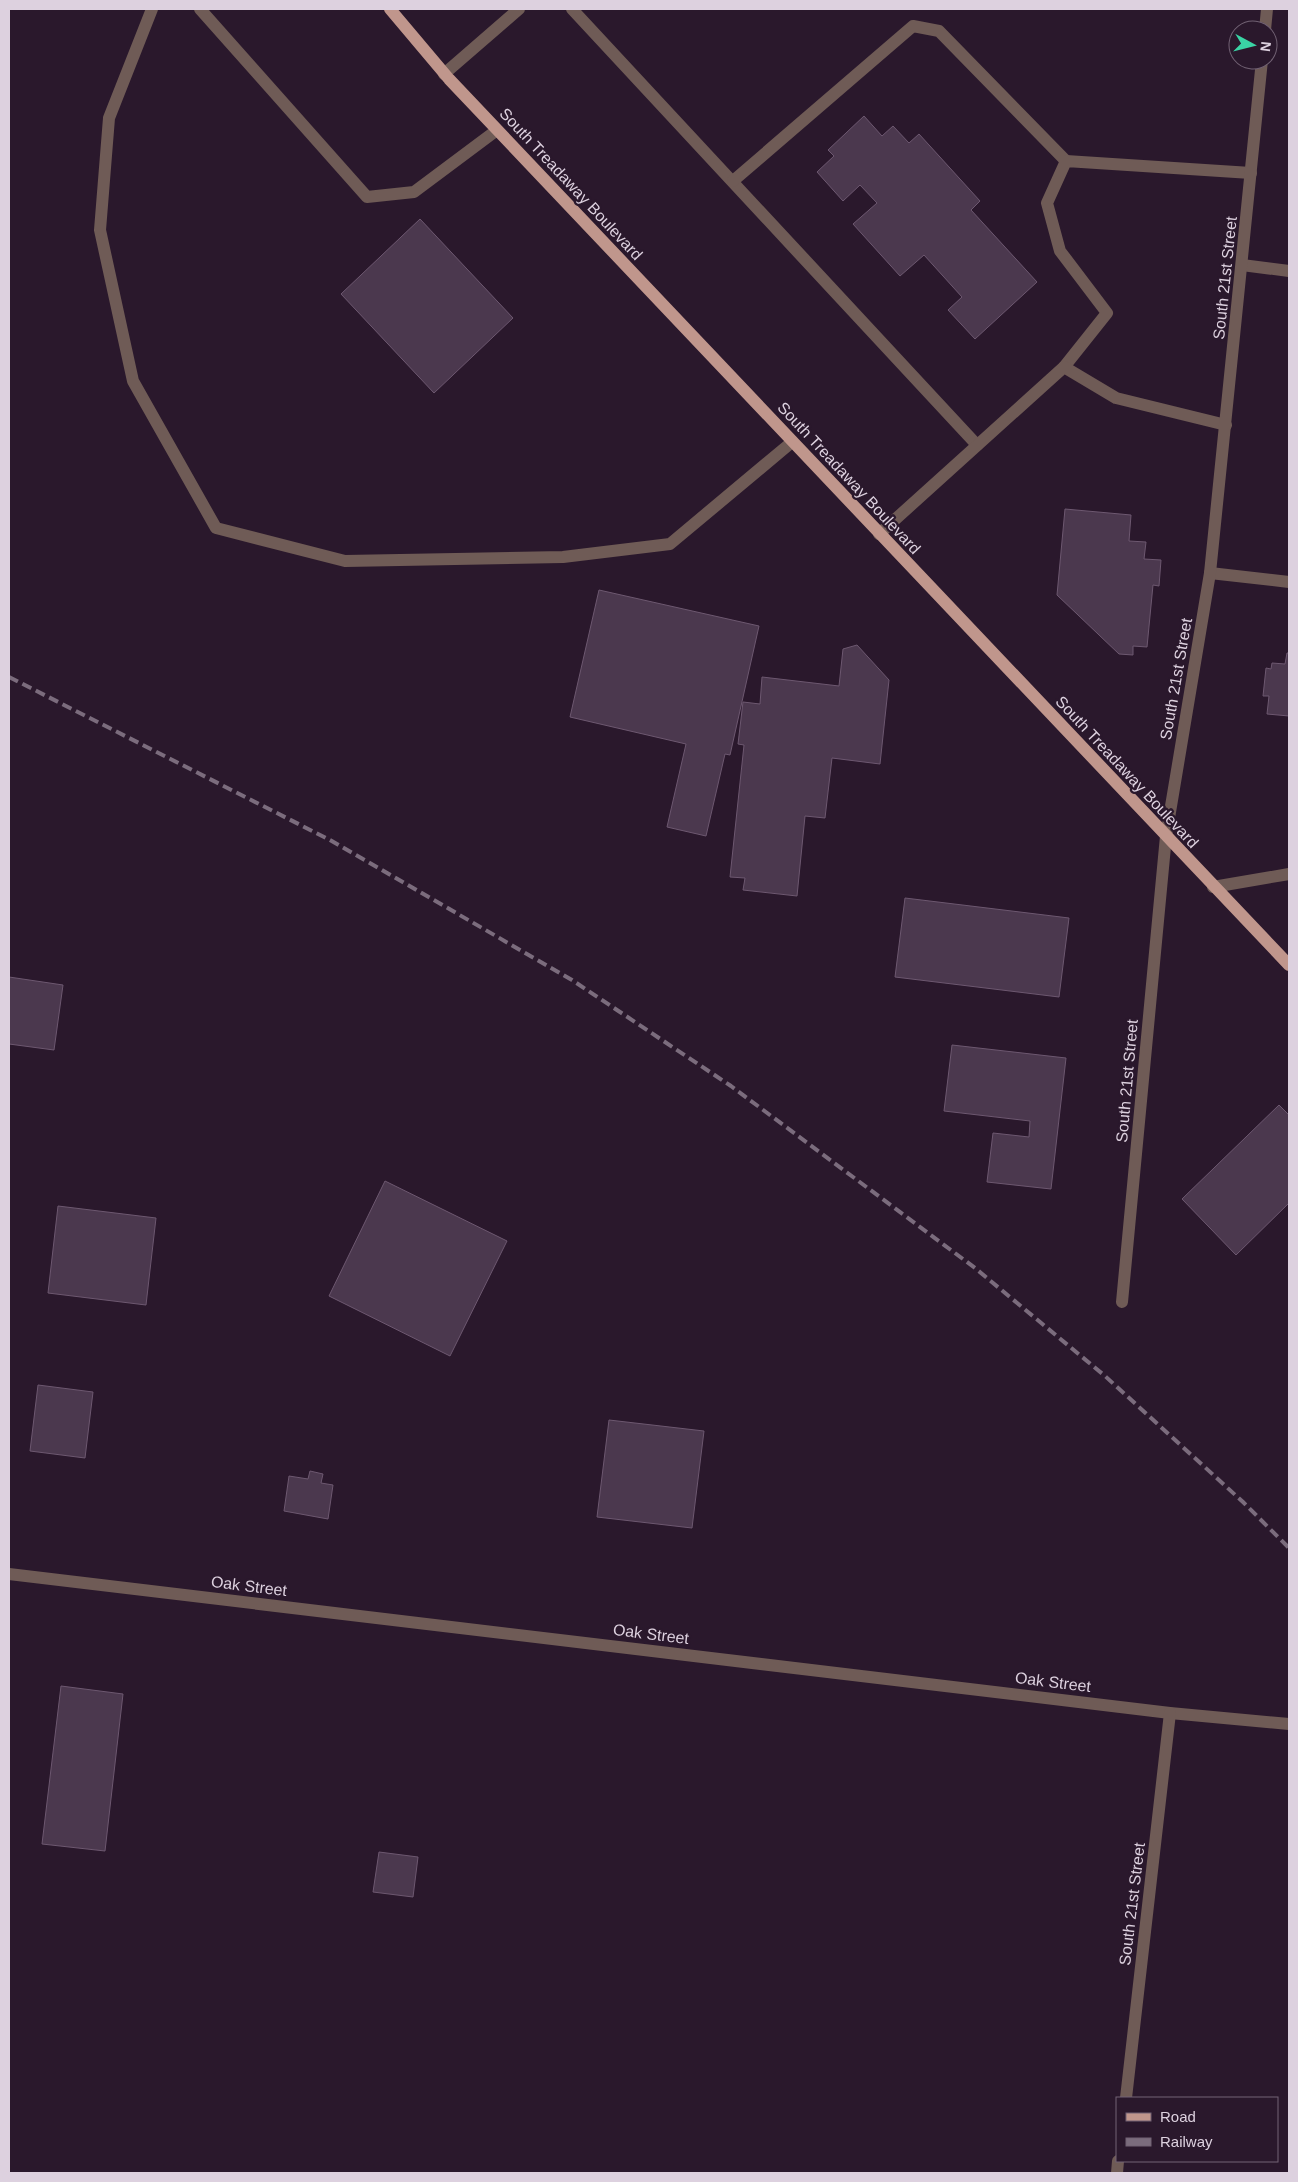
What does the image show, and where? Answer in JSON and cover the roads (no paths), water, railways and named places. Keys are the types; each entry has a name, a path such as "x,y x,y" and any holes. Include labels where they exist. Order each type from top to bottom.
{"main road":[{"name":"South Treadaway Boulevard","path":"390,9 444,74 1289,965"}],"street":[{"path":"152,9 109,118 100,230 134,381 216,528 345,561 563,557 670,544 792,442"},
{"path":"200,9 367,197 414,192 497,130"},
{"path":"444,74 519,9"},
{"path":"572,9 734,181 977,445"},
{"path":"734,181 913,26 940,31 1066,161 1251,173"},
{"name":"South 21st Street","path":"1122,1302 1166,836 1210,573 1261,70"},
{"path":"879,534 1064,367 1108,313 1060,251 1047,203 1066,161"},
{"path":"1242,265 1289,271"},
{"path":"1064,367 1116,398 1226,425"},
{"path":"1210,573 1289,582"},
{"path":"1214,887 1289,874"},
{"name":"Oak Street","path":"9,1574 1170,1713 1289,1724"},
{"name":"South 21st Street","path":"1126,2097 1170,1713"}],"railway":[{"path":"9,677 330,840 572,980 731,1086 975,1268 1105,1376 1243,1502 1289,1548"}]}
